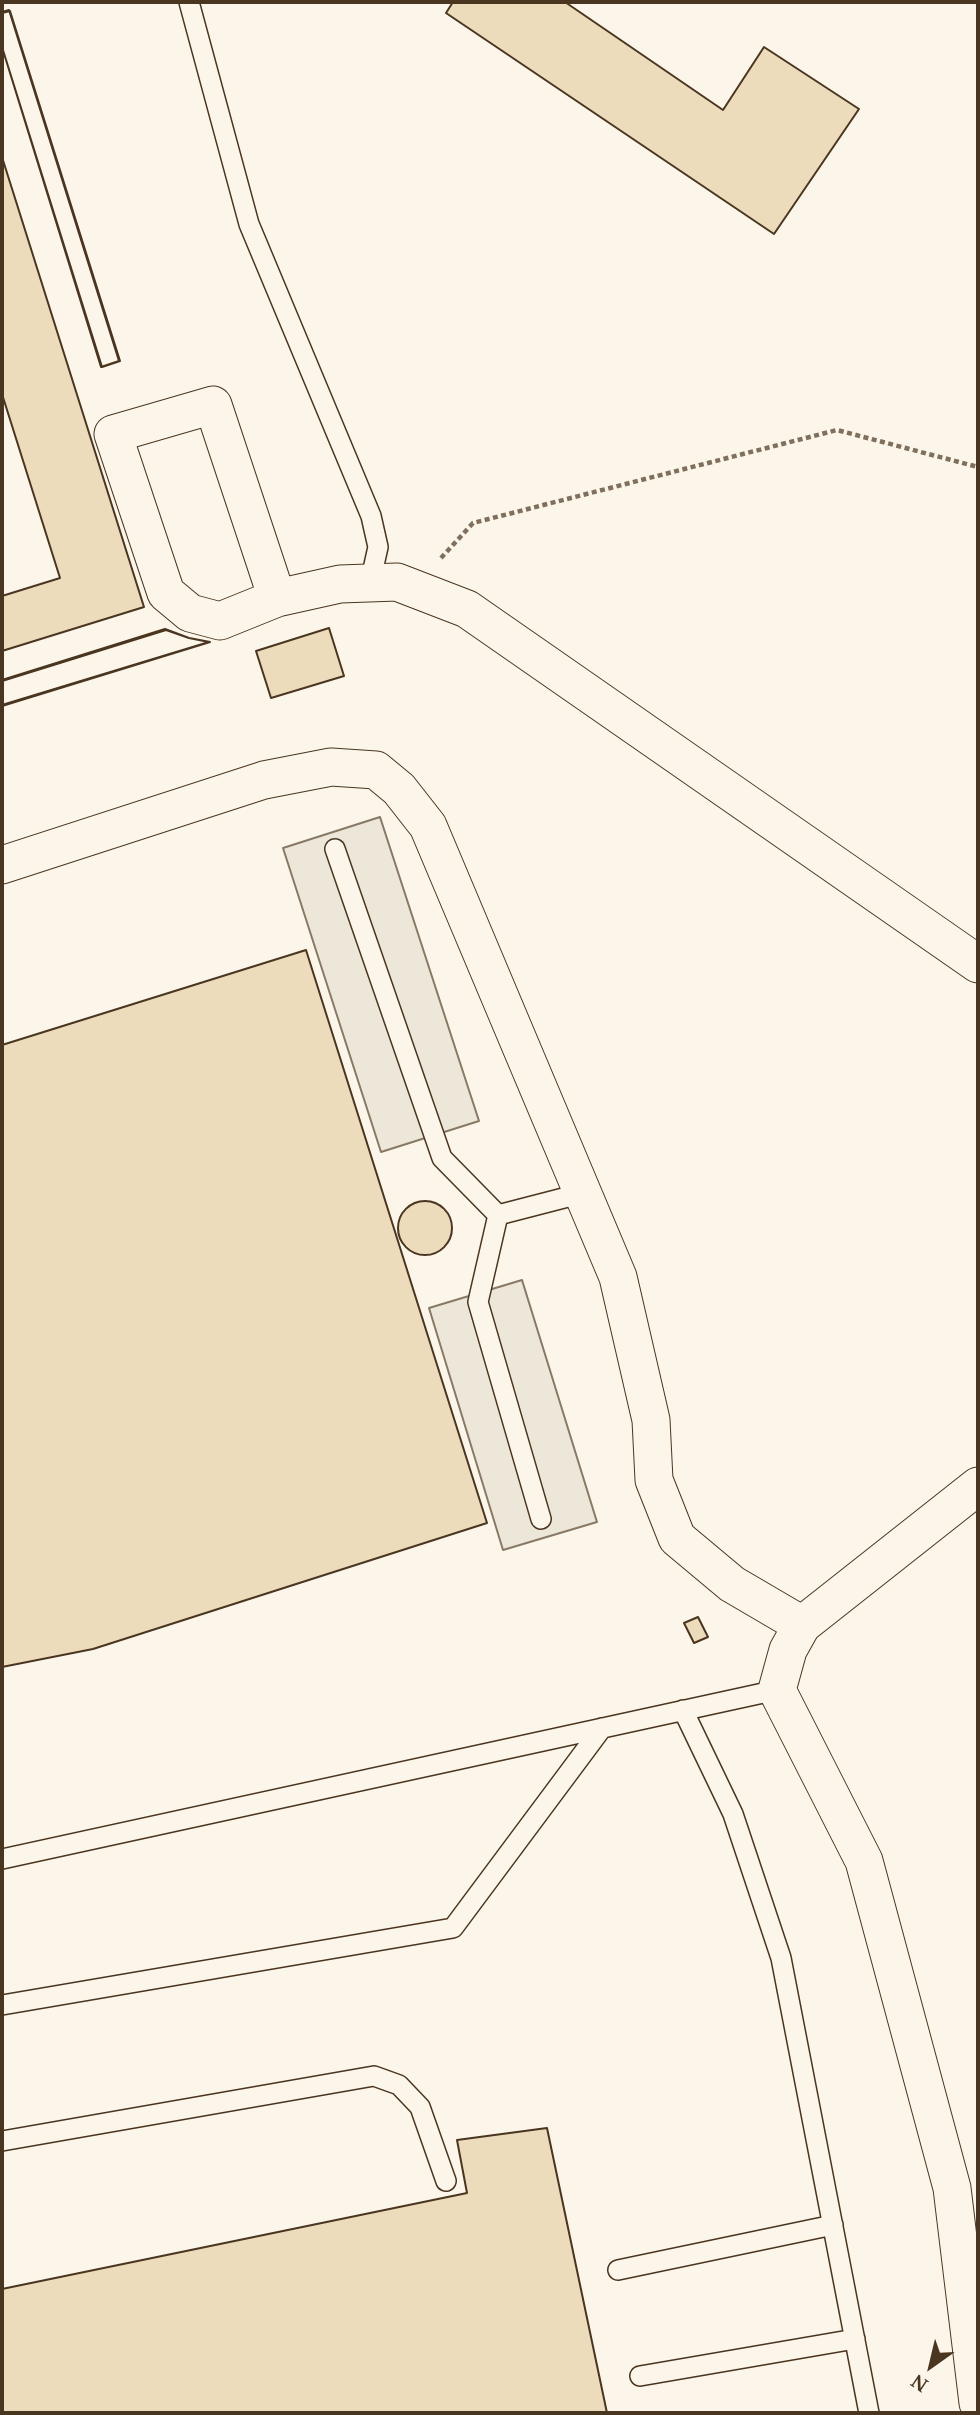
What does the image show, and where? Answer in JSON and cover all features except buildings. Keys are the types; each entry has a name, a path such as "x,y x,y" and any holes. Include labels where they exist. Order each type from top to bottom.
{"street":[{"path":"277,598 213,405 113,434 166,593 190,613 220,621 277,598 340,584 397,582 467,609 978,964"},
{"path":"2,865 264,780 331,766 376,770 399,789 428,826 618,1277 651,1420 654,1480 677,1538 733,1584 802,1625"},
{"path":"978,1486 802,1625 788,1650 777,1690 864,1861 953,2188 978,2403"}],"lane":[{"path":"189,2 249,224 372,516 378,547 370,583"},
{"path":"335,849 442,1158 498,1215"},
{"path":"498,1215 583,1193"},
{"path":"498,1215 478,1302 541,1519"},
{"path":"2,1859 777,1690"},
{"path":"683,1710 733,1814 781,1958 869,2413"},
{"path":"2,2005 453,1928 602,1728"},
{"path":"2,2141 374,2076 399,2085 420,2107 446,2181"},
{"path":"618,2270 833,2225"},
{"path":"640,2376 855,2339"}],"path":[{"path":"413,588 473,523 837,430 978,467"}],"shaded area":[{"path":"380,817 479,1121 381,1152 283,848"},
{"path":"522,1280 597,1522 503,1550 429,1308"}]}
